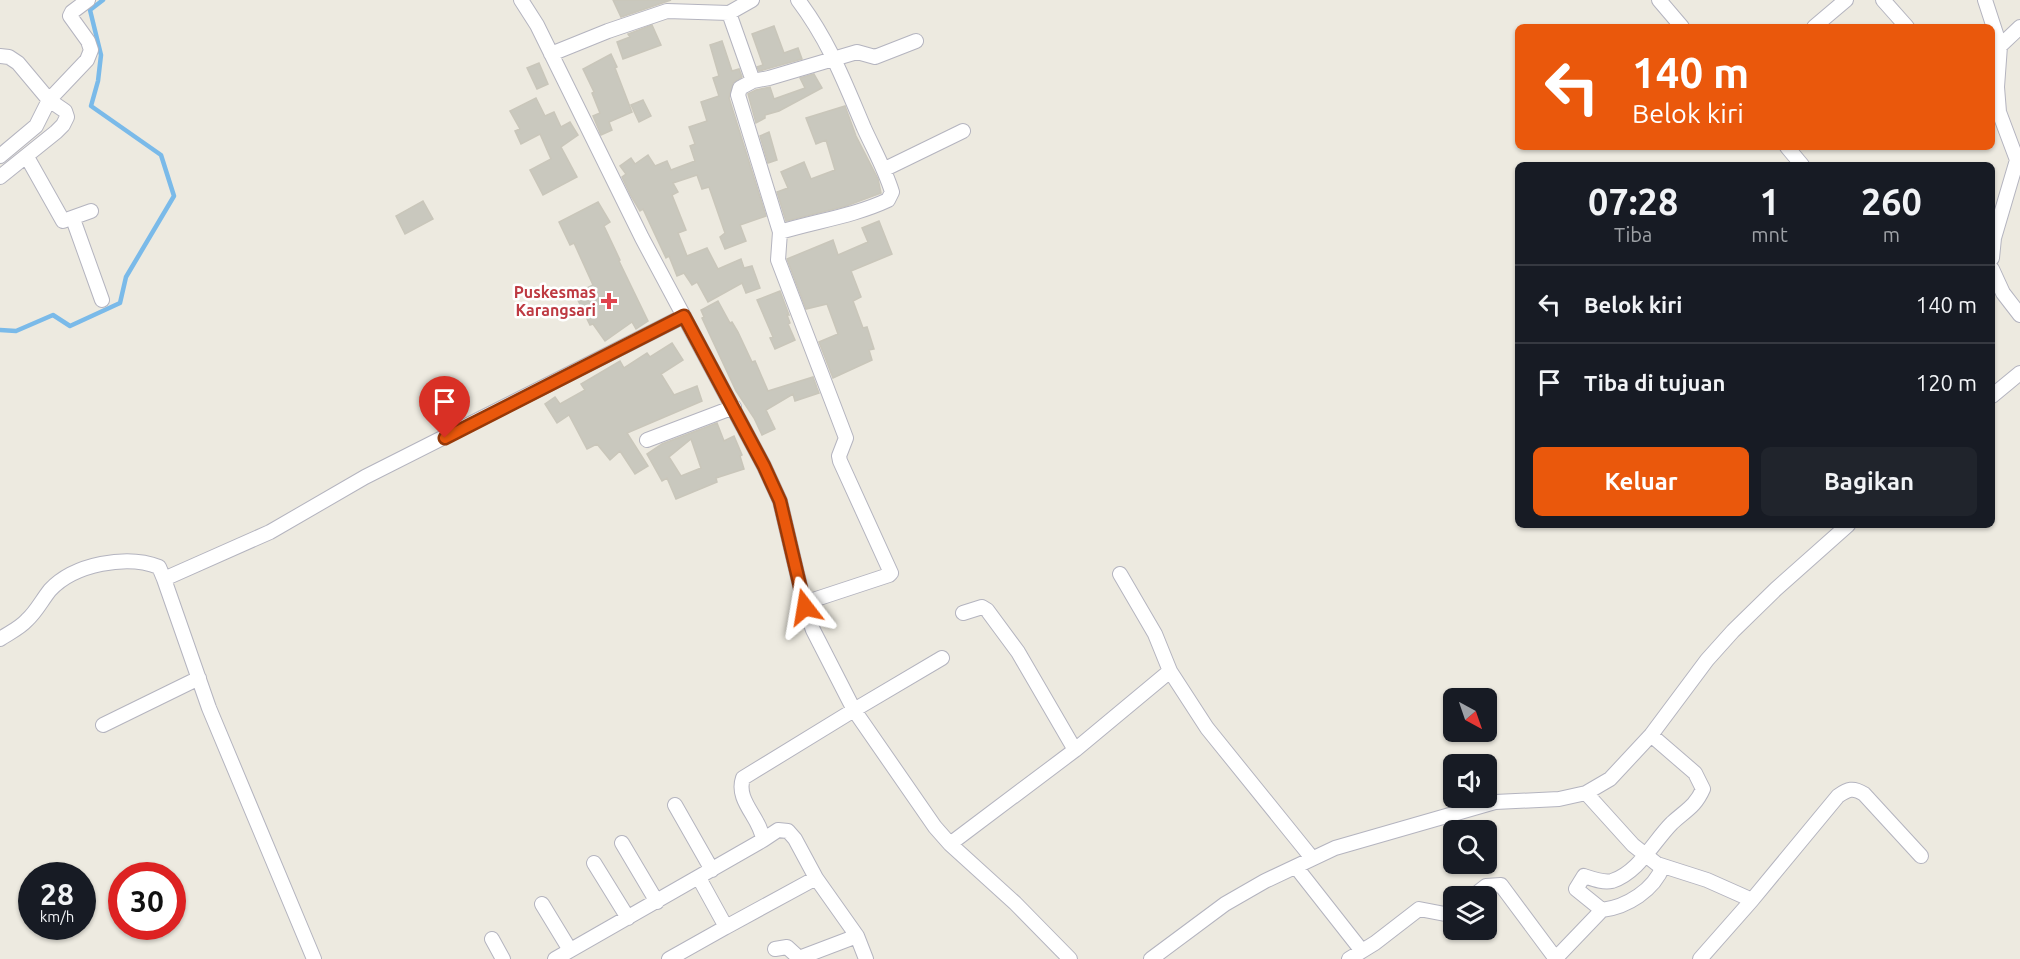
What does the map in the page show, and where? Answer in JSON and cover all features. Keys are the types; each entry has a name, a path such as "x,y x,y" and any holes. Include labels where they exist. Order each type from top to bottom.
{"street":[{"path":"0,156 36,126 53,95 87,60 91,50 88,41 70,16 88,0"},
{"path":"521,0 537,25 642,238 764,466 780,501 804,603 813,630 854,710 935,827 1070,959"},
{"path":"551,54 667,11 729,13 752,0"},
{"path":"780,232 843,216 888,200 892,192 885,169 874,151 835,59 798,0"},
{"path":"1659,0 1679,24"},
{"path":"1818,24 1846,0"},
{"path":"1883,0 1904,24"},
{"path":"1985,0 1993,24"},
{"path":"729,13 753,81"},
{"path":"2000,46 2020,27"},
{"path":"1995,31 2000,46 1997,87 2000,112 2019,159 1995,235"},
{"path":"804,603 891,573 840,461 839,456 846,438 778,260 780,232 738,95 740,88 753,81 857,52 875,57 916,41"},
{"path":"0,56 9,57 18,63 53,95 67,117 56,132 0,177"},
{"path":"885,169 963,130"},
{"path":"1790,150 1800,162"},
{"path":"27,157 63,222 91,211"},
{"path":"73,219 102,300"},
{"path":"1995,276 2003,293 2020,315"},
{"path":"164,579 270,532 365,477 684,316"},
{"path":"1995,390 2020,373"},
{"path":"647,440 734,407"},
{"path":"1151,959 1225,904 1265,881 1335,848 1495,802 1559,799 1586,794 1610,779 1651,735 1733,631 1845,528"},
{"path":"0,639 26,621 51,589 69,576 89,567 115,562 144,561 159,567 209,708 314,959"},
{"path":"1120,574 1155,634 1170,671 1207,728 1312,858"},
{"path":"963,613 982,608 987,610 1018,652 1075,750"},
{"path":"763,840 759,827 741,793 740,785 743,778 942,658"},
{"path":"950,844 1075,750 1170,671"},
{"path":"103,725 199,678"},
{"path":"1602,910 1576,889 1584,876 1611,881 1624,874 1646,855 1671,824 1697,801 1703,789 1695,773 1651,735"},
{"path":"1700,959 1838,796 1848,789 1855,788 1864,794 1921,856"},
{"path":"1586,794 1633,844 1657,864 1707,880 1752,900"},
{"path":"675,805 712,870"},
{"path":"555,959 699,878 778,830 788,831 795,839 816,878 857,936 866,959"},
{"path":"622,843 657,902"},
{"path":"594,863 628,918"},
{"path":"1486,886 1501,885 1555,959 1602,910 1630,902 1658,878 1663,866"},
{"path":"1296,867 1362,951"},
{"path":"699,878 726,927"},
{"path":"669,959 816,878"},
{"path":"542,904 570,951"},
{"path":"1349,959 1375,943 1419,909 1443,912"},
{"path":"775,949 787,947 799,958 857,936"},
{"path":"492,939 502,959"}],"building":[{"path":"613,0 671,0 621,17"},
{"path":"652,25 661,45 623,59 617,42 630,37 628,34"},
{"path":"774,26 784,53 798,48 802,59 759,71 757,67 763,65 752,34"},
{"path":"722,41 732,71 739,69 742,77 733,83 729,98 766,216 740,225 746,241 725,249 720,237 725,233 709,187 702,189 697,175 673,183 678,192 672,195 686,230 678,233 687,256 707,248 718,269 741,259 744,268 752,266 760,288 746,293 742,283 708,302 697,282 692,285 684,273 677,276 669,256 666,258 643,209 640,211 631,196 622,177 626,174 620,166 631,158 635,164 648,155 655,166 667,161 671,170 695,161 690,146 695,144 689,127 707,121 701,102 719,96 713,78 719,76 710,45"},
{"path":"611,54 632,112 609,122 612,130 601,135 593,116 600,113 592,93 594,92 583,69"},
{"path":"539,63 548,84 537,89 527,68"},
{"path":"814,74 822,88 779,111 765,115 765,118 756,123 748,94 770,87 774,99 805,88 800,78"},
{"path":"536,98 545,116 554,112 561,127 570,122 578,135 561,147 577,177 543,195 530,170 551,159 540,134 521,144 515,131 520,129 510,111"},
{"path":"643,100 651,116 639,122 631,105"},
{"path":"845,106 856,136 878,179 881,193 846,206 786,221 777,192 788,188 781,172 804,162 811,179 835,170 826,140 816,144 806,118"},
{"path":"769,132 777,160 768,163 760,136"},
{"path":"423,201 433,219 405,234 396,216"},
{"path":"598,202 610,222 604,226 648,321 636,329 632,322 605,341 593,324 590,325 575,294 593,285 574,243 570,245 559,222"},
{"path":"879,221 892,254 851,271 861,297 853,301 863,328 867,327 874,349 869,350 872,360 833,378 819,342 838,334 827,304 806,309 787,259 833,240 838,255 868,242 862,228"},
{"path":"780,291 789,315 787,315 790,323 788,324 795,340 775,349 770,338 773,337 757,300"},
{"path":"718,301 730,323 732,322 738,332 752,362 755,361 768,391 813,377 819,393 795,401 793,394 766,410 775,429 762,435 736,391 702,318 704,317 701,310"},
{"path":"672,343 683,360 661,374 674,395 697,386 702,401 627,433 648,466 635,474 620,451 610,460 597,444 587,449 569,415 557,423 545,404 555,397 560,404 585,390 581,384 620,361 624,368 647,353 650,357"},
{"path":"717,423 724,441 734,436 742,455 740,456 744,469 716,478 717,482 676,499 667,478 662,481 647,454 662,444","holes":["691,439 701,468 681,476 669,457"]}],"waterway":[{"path":"0,330 16,331 53,315 70,326 120,303 126,277 174,196 161,155 91,106 98,81 101,55 90,10 103,0"}],"place":[{"name":"Puskesmas Karangsari","path":"609,301"}],"route":[{"path":"445,438 684,316 764,466 780,501 805,607"}]}
